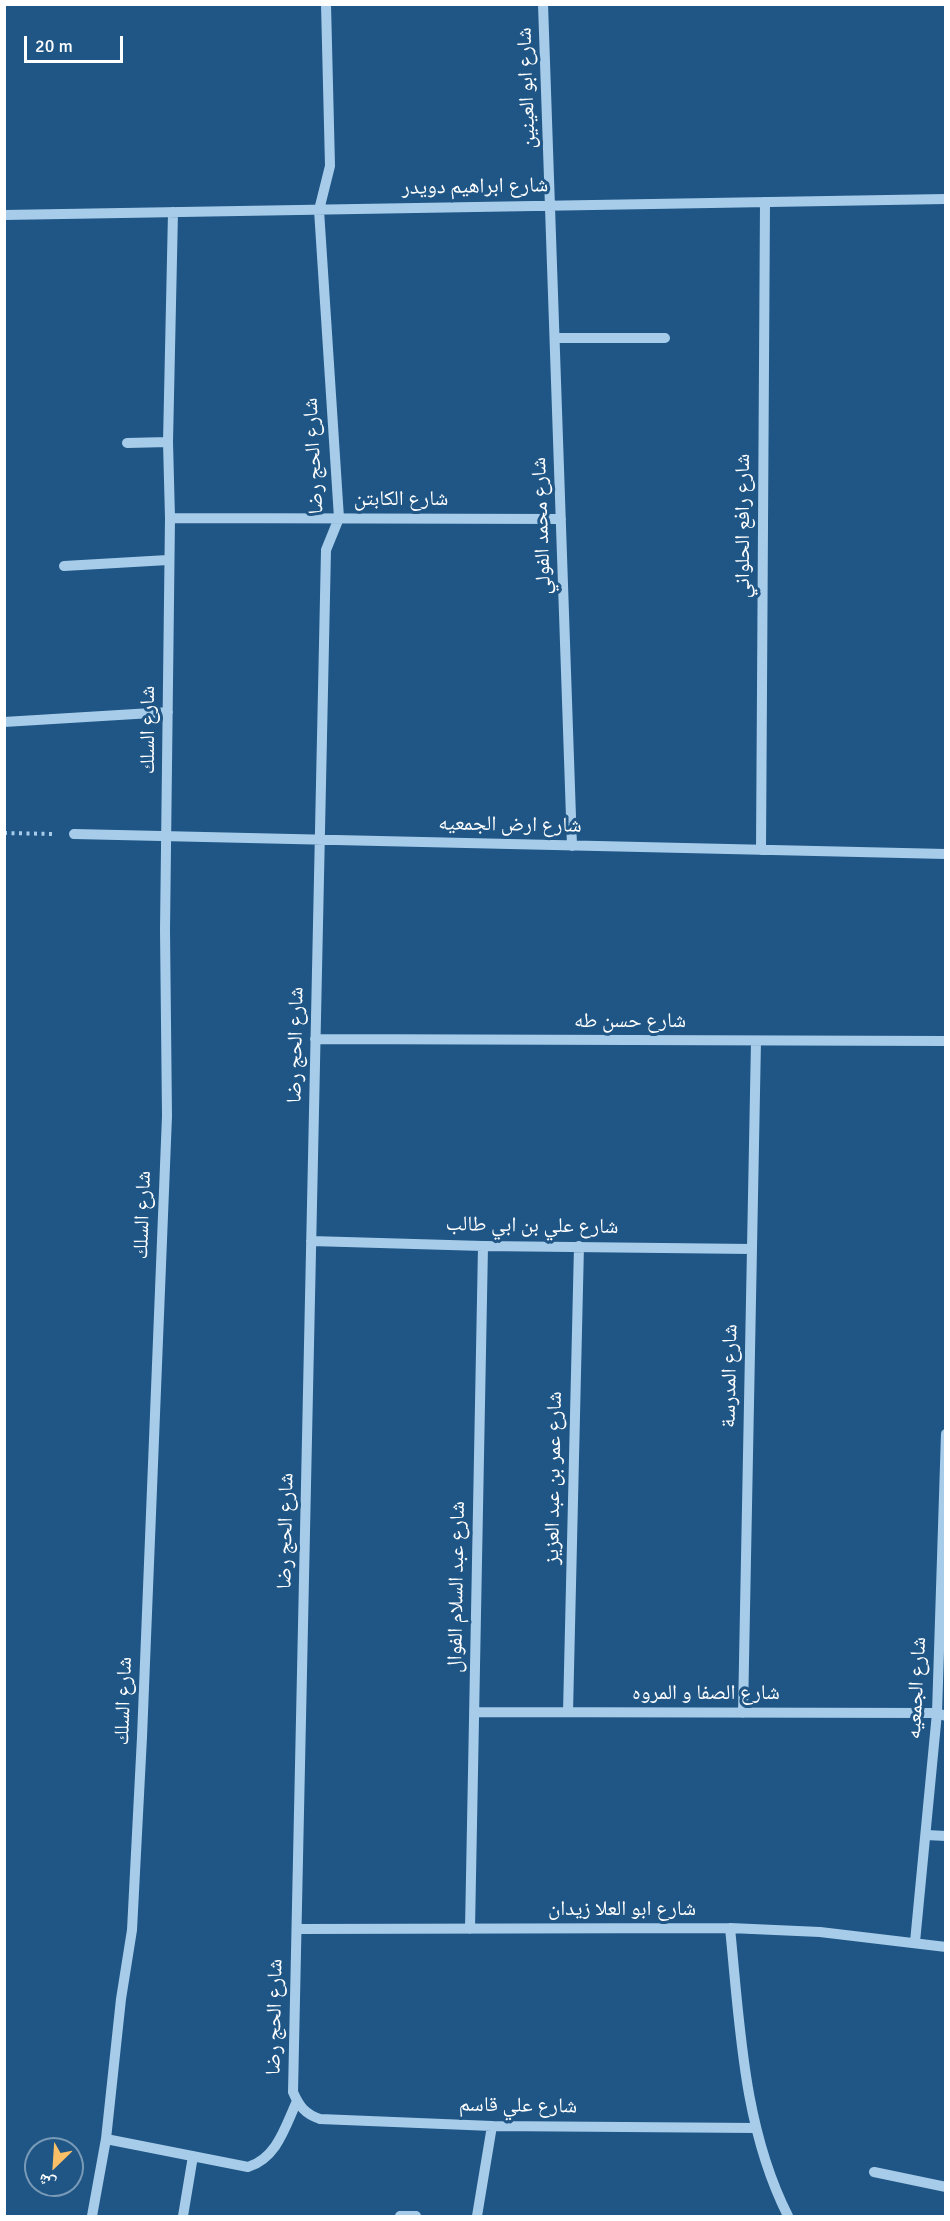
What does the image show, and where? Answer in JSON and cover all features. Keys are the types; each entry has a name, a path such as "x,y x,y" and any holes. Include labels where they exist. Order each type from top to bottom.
{"street":[{"name":"شارع الحج رضا","path":"295,2096 326,550 339,518 319,210 330,166 326,4"},
{"name":"شارع ابو العينين","path":"543,4 550,205"},
{"name":"شارع ابراهيم دويدر","path":"4,215 945,199"},
{"name":"شارع رافع الحلواني","path":"761,850 765,202"},
{"name":"شارع محمد الفولي","path":"550,205 572,846"},
{"name":"شارع السلك","path":"92,2217 106,2139 121,1999 132,1930 138,1833 167,1116 170,518 168,442 173,212"},
{"path":"555,338 665,338"},
{"path":"126,443 168,442"},
{"name":"شارع الكابتن","path":"170,518 561,519"},
{"path":"64,566 168,560"},
{"path":"4,722 168,712"},
{"name":"شارع ارض الجمعيه","path":"74,834 945,854"},
{"name":"شارع حسن طه","path":"315,1039 945,1041"},
{"name":"شارع المدرسة","path":"743,1713 756,1041"},
{"name":"شارع علي بن ابي طالب","path":"311,1241 483,1246 752,1249"},
{"name":"شارع عبد السلام الفوال","path":"470,1929 483,1246"},
{"name":"شارع عمر بن عبد العزيز","path":"568,1712 579,1246"},
{"name":"شارع الجمعيه","path":"915,1942 941,1715 945,1434"},
{"name":"شارع الصفا و المروه","path":"474,1712 941,1715"},
{"path":"926,1835 945,1836"},
{"path":"730,1928 745,2077 765,2162 788,2217"},
{"name":"شارع ابو العلا زيدان","path":"297,1929 730,1928 820,1932 945,1947"},
{"path":"106,2139 248,2166 260,2163 270,2155 295,2096"},
{"name":"شارع علي قاسم","path":"295,2096 311,2116 320,2119 492,2126 756,2128"},
{"path":"477,2217 492,2126"},
{"path":"183,2217 193,2156"},
{"path":"874,2172 945,2187"},
{"path":"400,2217 416,2217"}],"path":[{"path":"4,833 46,834"}]}
